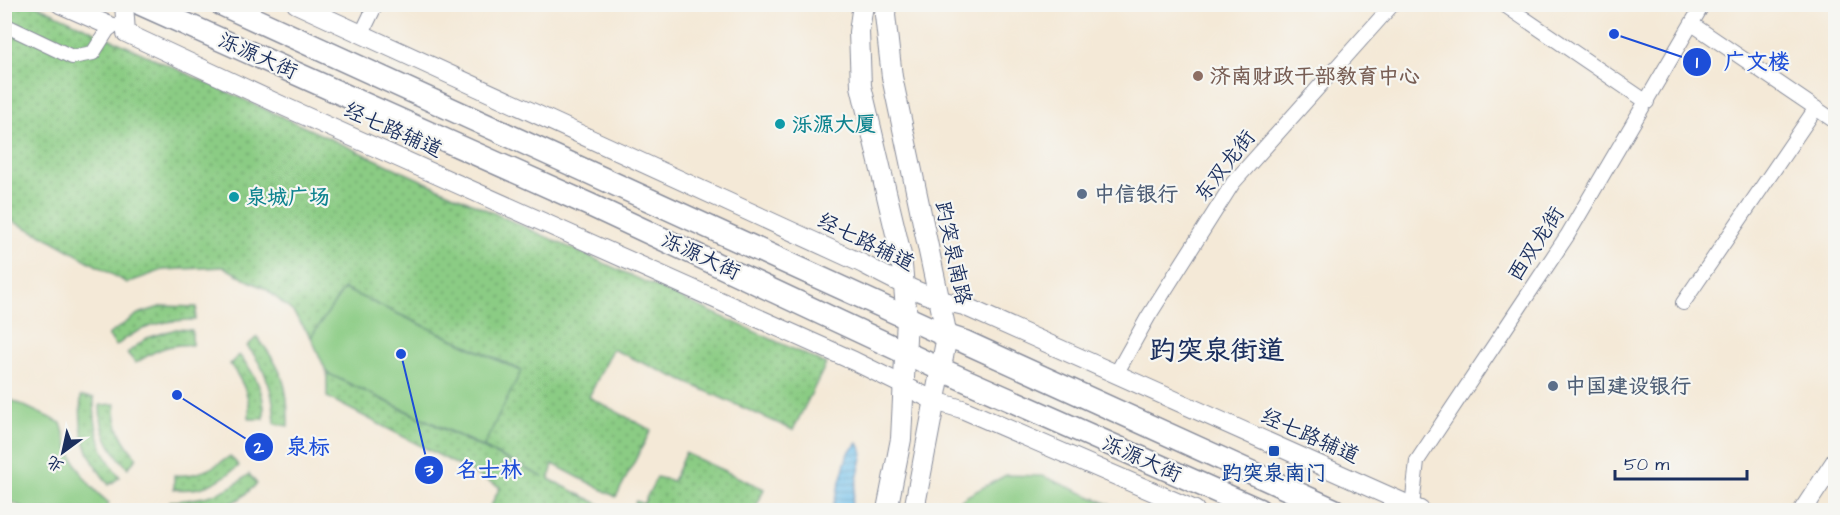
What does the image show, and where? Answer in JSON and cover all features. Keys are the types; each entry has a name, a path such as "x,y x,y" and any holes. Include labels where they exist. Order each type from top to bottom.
{"main road":[{"name":"泺源大街","path":"141,4 579,200 940,369 1259,510"},
{"name":"泺源大街","path":"221,4 946,336 1334,510"},
{"path":"863,4 859,32 861,86 901,255 907,318 901,439 887,510"},
{"name":"趵突泉南路","path":"886,4 885,15 892,77 946,336 914,510"}],"street":[{"path":"9,27 72,57 93,52 110,26 60,4"},
{"name":"经七路辅道","path":"124,4 126,33 285,107 854,361 935,401 962,409 1195,510"},
{"name":"经七路辅道","path":"296,4 841,253 904,286 939,300 964,306 1416,509"},
{"path":"362,33 376,4"},
{"name":"东双龙街","path":"1116,374 1148,317 1233,183 1393,4"},
{"path":"1503,4 1647,102"},
{"name":"西双龙街","path":"1416,509 1417,461 1567,236 1703,4"},
{"path":"1692,24 1836,122"},
{"path":"1683,303 1816,108"},
{"path":"1803,510 1836,460"}],"green space":[{"path":"5,5 36,5 826,364 793,430 612,349 589,397 651,430 616,497 553,464 549,479 607,508 606,510 489,510 500,487 327,397 327,373 543,477 483,447 521,370 344,289 311,337 293,312 266,289 224,267 163,270 127,283 46,237 5,218"},
{"path":"344,289 521,371 483,447 327,373 311,337"},
{"path":"163,306 197,307 195,320 173,321 143,329 116,346 108,335 138,314"},
{"path":"176,329 192,330 192,345 176,345 162,349 136,363 127,353 147,338"},
{"path":"257,337 273,358 282,378 287,400 288,426 275,424 268,382 260,364 247,346"},
{"path":"239,355 259,385 264,419 249,419 249,404 245,390 230,364"},
{"path":"81,396 94,398 95,420 103,450 120,477 109,485 94,464 85,443 81,422"},
{"path":"5,397 61,423 68,446 84,477 109,503 105,510 28,510 5,499"},
{"path":"115,404 120,434 137,458 128,468 107,440 100,414 100,405"},
{"path":"685,453 764,489 755,510 632,510 636,501 643,504 657,477 673,481"},
{"path":"230,456 239,466 224,477 201,488 174,489 174,475 190,475 204,471"},
{"path":"249,474 257,484 241,498 216,510 169,510 170,501 213,495 231,487"},
{"path":"1006,475 1043,476 1122,510 950,510 965,497"}],"water":[{"path":"858,443 863,453 850,510 832,510 848,453"}],"place":[{"name":"广文楼","path":"1614,34"},
{"name":"济南财政干部教育中心","path":"1198,76"},
{"name":"泺源大厦","path":"780,124"},
{"name":"中信银行","path":"1082,194"},
{"name":"泉城广场","path":"234,197"},
{"name":"名士林","path":"401,354"},
{"name":"中国建设银行","path":"1553,386"},
{"name":"泉标","path":"177,395"},
{"name":"趵突泉南门","path":"1274,451"}],"district":[{"name":"趵突泉街道","path":"1217,351"}]}
